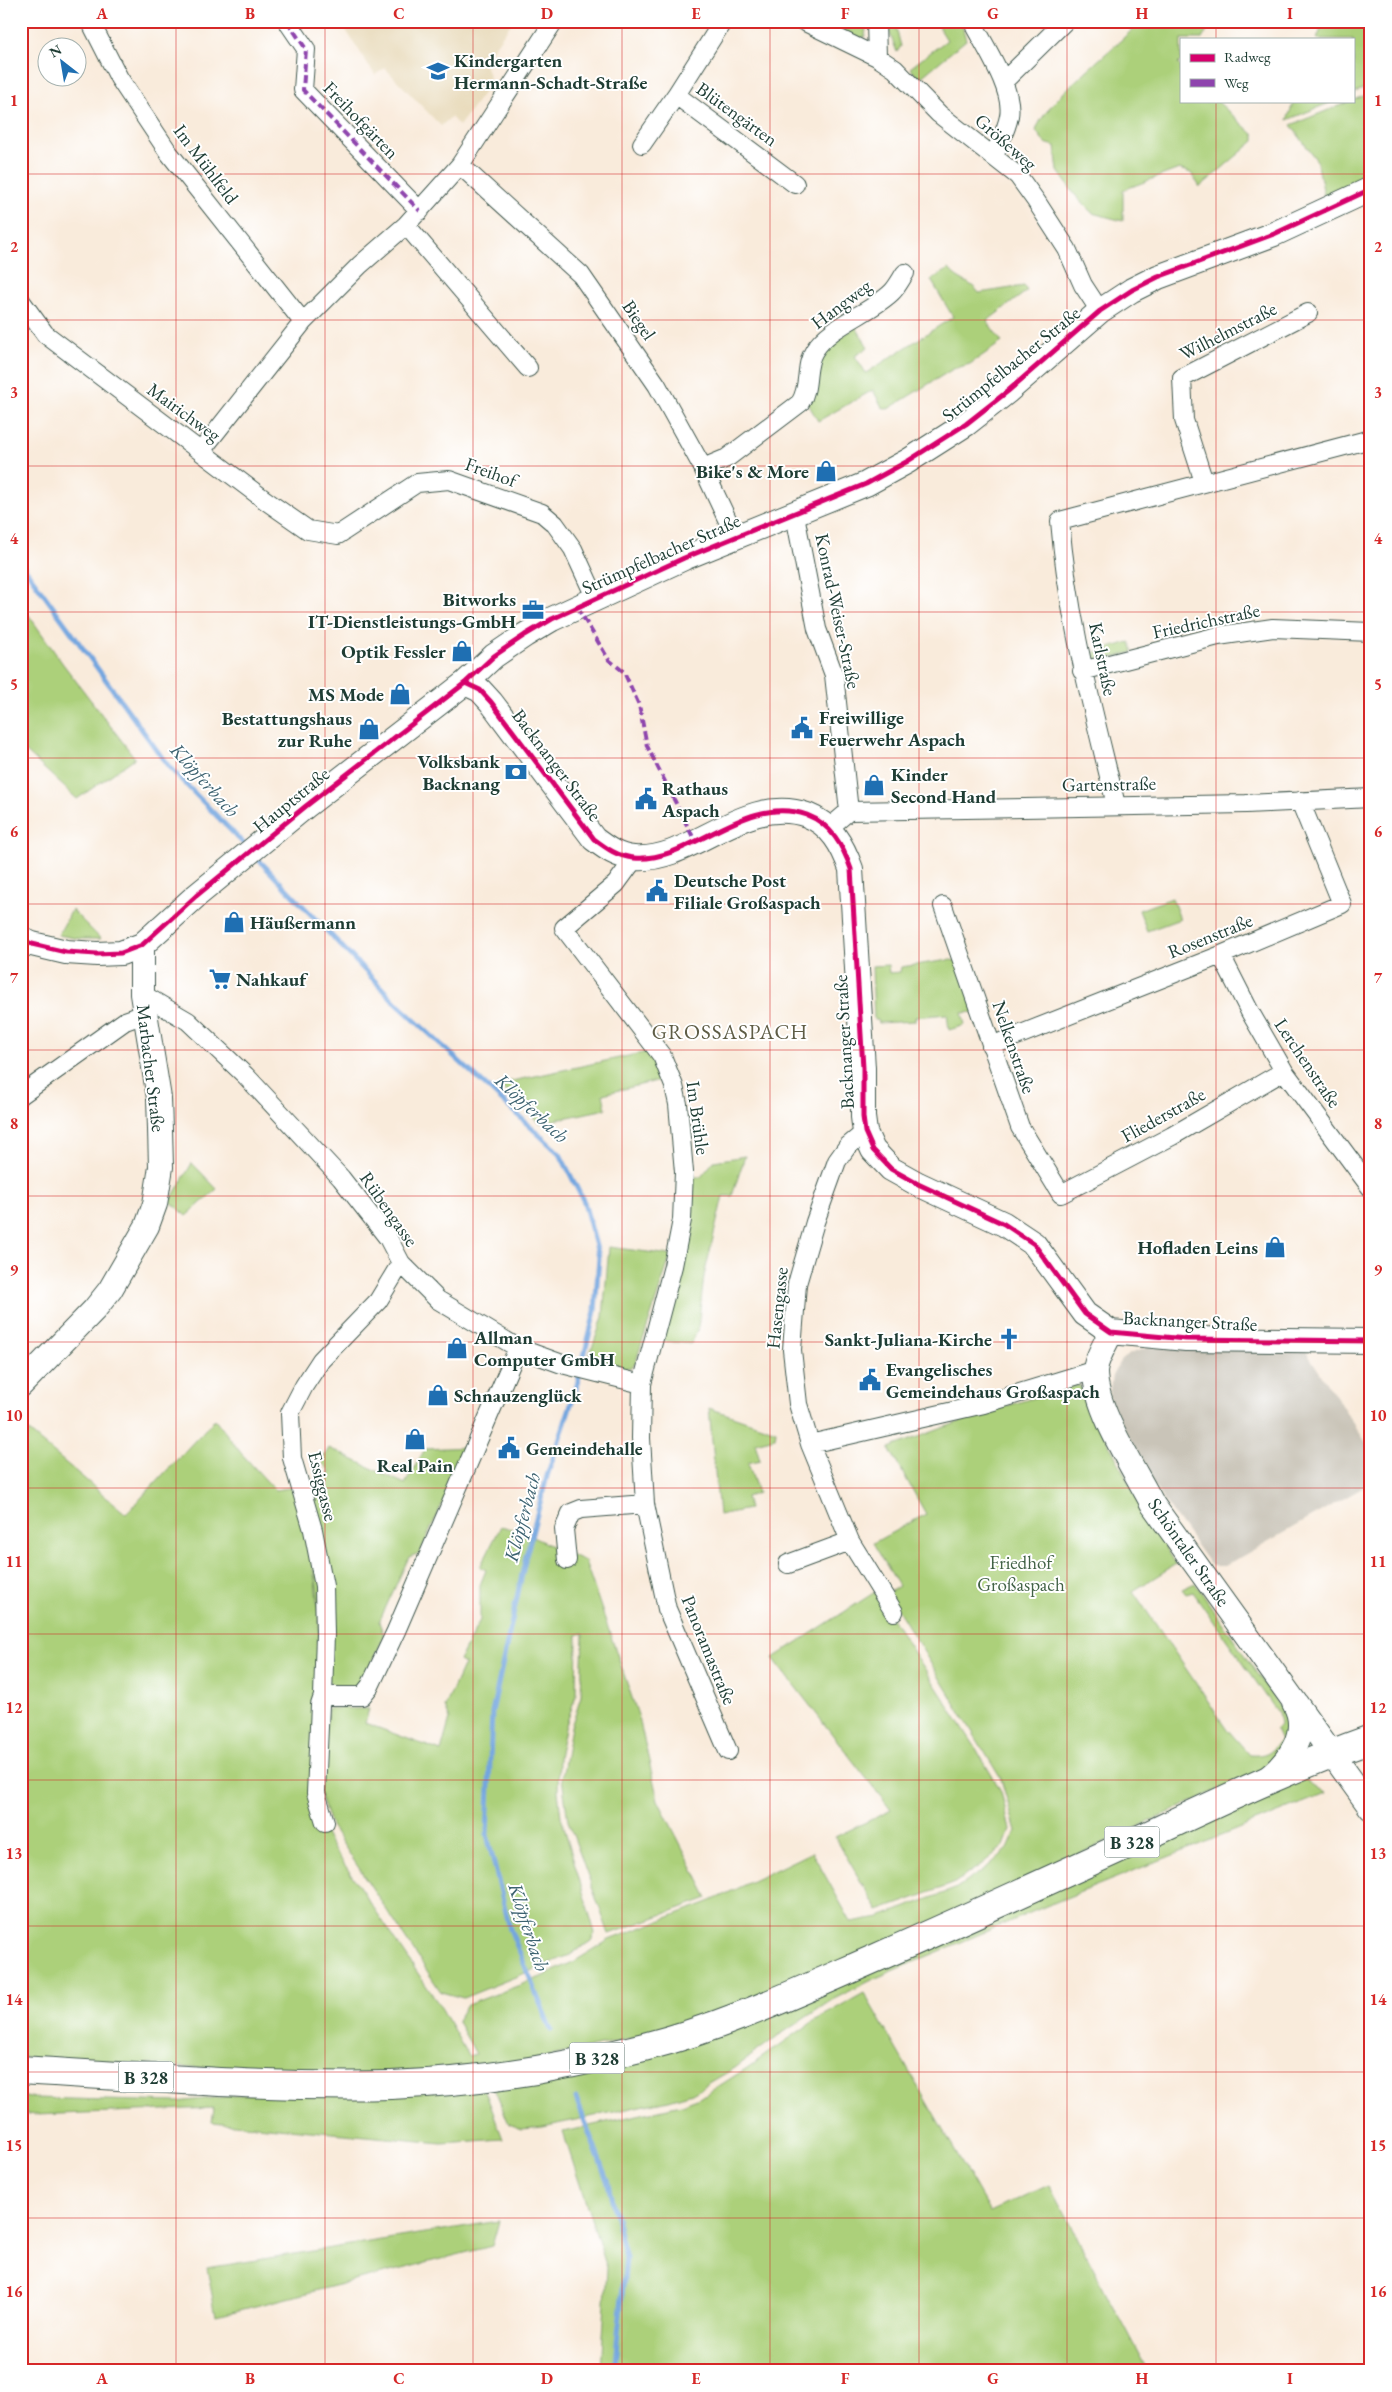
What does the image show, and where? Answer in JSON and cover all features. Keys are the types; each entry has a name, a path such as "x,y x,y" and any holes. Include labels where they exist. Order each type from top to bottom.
{"main road":[{"name":"B 328","path":"21,2070 244,2082 366,2085 475,2078 587,2061 656,2044 708,2028 763,2007 920,1939 1257,1785 1371,1740"}],"street":[{"name":"Im Mühlfeld","path":"90,21 119,78 169,153 303,322"},
{"name":"Freihofgärten","path":"287,21 306,49 303,90 420,211"},
{"path":"201,451 303,322 360,265 406,225 460,165 554,21"},
{"name":"Blütengärten","path":"723,21 676,95 795,184"},
{"name":"Größeweg","path":"803,21 895,69 939,114 1018,176 1067,249 1083,285 1100,310"},
{"path":"876,21 877,58"},
{"path":"1004,81 1065,21"},
{"path":"974,27 1004,81 1010,115 994,156"},
{"path":"642,144 676,95"},
{"name":"Biegel","path":"460,165 582,275 657,385 703,468 735,536"},
{"name":"Strümpfelbacher Straße","path":"465,683 494,656 552,619 735,536 795,514 866,484 908,461 966,424 1008,391 1100,310 1158,276 1274,234 1371,189"},
{"path":"406,225 528,368"},
{"name":"Hangweg","path":"703,468 728,458 800,403 806,393 808,366 814,351 830,336 892,292 905,273"},
{"name":"Mairichweg","path":"21,301 45,334 265,500 308,530 338,535"},
{"name":"Wilhelmstraße","path":"1204,482 1184,420 1182,378 1308,314"},
{"path":"1204,482 1371,439"},
{"name":"Freihof","path":"338,535 416,483 449,480 542,513 555,524 574,549 596,598"},
{"name":"Karlstraße","path":"1116,804 1082,671 1064,572 1060,521 1204,482"},
{"name":"Konrad-Weiser-Straße","path":"795,514 817,629 834,675 849,811"},
{"name":"Friedrichstraße","path":"1082,671 1218,636 1273,628 1371,632"},
{"name":"Hauptstraße","path":"142,945 155,935 171,916 252,850 401,731 465,683"},
{"name":"Backnanger Straße","path":"465,683 480,690 491,702 594,839 612,852 635,858 656,856 679,848 746,817 792,810 815,818 829,828 846,855 851,869 863,1117 865,1132 873,1150 891,1169 1004,1224 1034,1244 1085,1314 1111,1332 1186,1339 1371,1341"},
{"name":"Gartenstraße","path":"849,811 1371,798"},
{"name":"Rosenstraße","path":"991,1046 1221,955 1342,904 1300,801"},
{"path":"829,828 849,811"},
{"name":"Im Brühle","path":"635,858 616,884 564,928 662,1056 674,1086 678,1104 684,1172 682,1220 673,1266 642,1384"},
{"name":"Nelkenstraße","path":"943,906 1020,1127 1061,1194"},
{"path":"21,939 32,944 66,952 97,954 121,953 142,945"},
{"name":"Marbacher Straße","path":"21,1385 94,1310 110,1290 147,1226 154,1204 161,1167 159,1098 144,1004 142,945"},
{"name":"Lerchenstraße","path":"1221,955 1250,1012 1284,1071 1371,1188"},
{"path":"21,1095 125,1021 144,1004"},
{"name":"Rübengasse","path":"144,1004 188,1021 246,1076 341,1178 388,1238 400,1263 438,1300 518,1348 562,1364 642,1384"},
{"name":"Fliederstraße","path":"1061,1194 1172,1136 1284,1071"},
{"name":"Hasengasse","path":"865,1132 847,1148 837,1161 815,1222 797,1284 792,1350 798,1404 810,1444 850,1541 894,1612"},
{"name":"Essiggasse","path":"325,1822 316,1793 320,1706 323,1696 324,1586 312,1530 292,1458 290,1413 304,1386 321,1360 378,1301 400,1263"},
{"path":"810,1444 984,1404 1095,1370 1111,1332"},
{"path":"323,1696 362,1696 370,1686 396,1631 518,1348"},
{"name":"Schöntaler Straße","path":"1095,1370 1098,1391 1104,1409 1154,1505 1371,1808"},
{"name":"Panoramastraße","path":"642,1384 641,1438 645,1504 667,1610 728,1751"},
{"path":"567,1560 564,1530 571,1513 581,1508 645,1504"},
{"path":"788,1564 850,1541"},
{"path":"1257,1785 1285,1763 1296,1746 1299,1719 1297,1707 1292,1700"}],"shaded area":[{"name":"Kindergarten Hermann-Schadt-Straße","path":"340,21 513,21 484,61 491,82 459,126 451,117 441,126 385,68 375,75"},
{"path":"1150,1347 1303,1347 1371,1450 1371,1483 1225,1566 1211,1566 1138,1464 1109,1395 1112,1376 1119,1363 1129,1354"}],"green space":[{"path":"826,21 867,21 865,36 860,40"},
{"path":"885,21 894,21 901,46 897,52"},
{"path":"935,21 961,21 966,40 919,79 910,68 947,40"},
{"path":"1141,21 1216,21 1202,38 1180,38 1180,62 1178,64 1180,66 1180,102 1218,102 1254,135 1254,141 1200,187 1191,173 1179,169 1123,190 1123,221 1092,213 1075,195 1058,171 1055,146 1045,143 1036,131 1052,105 1066,90"},
{"path":"1324,21 1371,21 1371,86 1354,93 1354,38 1317,38"},
{"path":"1371,93 1371,183 1326,204 1317,161 1291,125 1348,102 1354,102 1354,100"},
{"path":"1294,102 1332,102 1287,120"},
{"path":"949,269 979,293 1024,286 1027,291 987,321 1002,342 970,364 953,369 888,409 882,407 873,390 818,421 807,402 814,395 820,361 822,354 827,348 856,327 868,347 855,356 866,373 953,317 931,280"},
{"path":"21,604 63,664 135,758 77,799 21,747"},
{"path":"1130,642 1133,652 1091,664 1088,654"},
{"path":"1172,898 1180,919 1147,931 1139,910"},
{"path":"72,910 101,939 80,939 58,935"},
{"path":"949,960 960,961 975,1012 962,1013 965,1025 949,1030 947,1014 915,1017 915,1021 879,1023 878,1020 874,1020 872,966 888,965 889,973 900,972 901,967"},
{"path":"647,1052 658,1057 665,1079 603,1094 606,1109 540,1123 498,1084"},
{"path":"745,1156 732,1196 723,1196 704,1276 698,1328 691,1344 656,1340 689,1177 701,1177 714,1161"},
{"path":"192,1163 217,1189 186,1216 170,1201"},
{"path":"609,1247 671,1255 636,1361 632,1367 621,1369 587,1362 603,1317"},
{"name":"Friedhof Großaspach","path":"1079,1384 1140,1505 1176,1564 1133,1591 1227,1729 1250,1755 1267,1753 1280,1741 1275,1730 1280,1725 1278,1713 1193,1592 1186,1594 1182,1589 1195,1583 1284,1713 1288,1731 1285,1744 1263,1769 882,1945 678,2028 528,2061 347,2076 21,2057 21,1425 126,1514 215,1419 241,1453 275,1490 296,1487 315,1580 319,1624 319,1822 328,1840 442,2009 468,2056 476,2054 457,2020 467,2005 541,1977 575,1961 609,1940 711,1901 812,1852 851,1922 880,1917 955,1889 986,1868 1008,1849 1016,1831 1001,1779 888,1593 899,1586 873,1543 926,1514 889,1448 983,1413"},
{"path":"709,1408 776,1431 775,1438 755,1443 760,1460 748,1463 758,1493 746,1497 749,1509 719,1515"},
{"path":"468,1447 420,1553 409,1557 379,1622 384,1636 364,1681 358,1687 337,1687 327,1679 305,1481 319,1489 330,1471 321,1462 329,1448 405,1484 425,1449"},
{"path":"501,1526 519,1531 585,1561 639,1718 658,1800 708,1898 609,1934 568,1821 562,1778 571,1727 581,1696 583,1633 577,1635 576,1695 565,1728 559,1758 558,1791 561,1817 595,1933 591,1941 570,1955 463,1998 441,1992 331,1826 319,1792 328,1708 369,1709 365,1723 441,1751 450,1719 445,1707 464,1664 459,1661 480,1620 480,1585 486,1570 480,1567"},
{"path":"875,1592 974,1745 1001,1791 1010,1830 1004,1846 953,1884 878,1911 835,1837 891,1810 773,1658"},
{"path":"1305,1778 1311,1785 1325,1794 1051,1904 876,1978 832,2000 775,2038 735,2068 692,2093 669,2100 543,2127 522,2129 509,2124 493,2086 550,2079"},
{"path":"864,1993 990,2212 1049,2185 1145,2366 1137,2371 601,2371 607,2268 563,2132 681,2105 700,2098 814,2021"},
{"path":"484,2088 503,2139 442,2143 212,2122 214,2108 34,2115 21,2113 21,2095 35,2098 176,2102 259,2093"},
{"path":"499,2221 492,2246 216,2316 207,2268"}],"waterway":[{"name":"Klöpferbach","path":"21,563 169,767 246,846"},
{"name":"Klöpferbach","path":"255,856 397,1004 560,1154 584,1202 599,1257 595,1311 576,1389 547,1476 526,1556 492,1712 487,1835 510,1929 551,2030"},
{"name":"Klöpferbach","path":"576,2098 607,2180 626,2259 614,2371"}],"marked path":[{"path":"287,21 306,49 303,90 420,211"},
{"path":"577,607 609,660 624,672 639,705 647,746 695,841"}],"cycle path":[{"path":"21,939 32,944 66,952 97,954 121,953 142,945 196,896 306,806 465,683 494,656 525,635 552,619 684,558 866,484 908,461 966,424 1008,391 1100,311 1132,290 1158,277 1274,234 1371,189"},
{"path":"465,683 480,690 491,702 594,839 617,854 634,858 655,857 676,850 740,820 761,813 784,811 807,815 823,824 829,830 840,844 851,869 863,1068 863,1117 865,1132 873,1150 891,1169 918,1184 1004,1224 1034,1244 1085,1314 1111,1332 1186,1339 1371,1341"}],"place":[{"name":"Kindergarten Hermann-Schadt-Straße","path":"438,71"},
{"name":"Bike's & More","path":"826,471"},
{"name":"Bitworks IT-Dienstleistungs-GmbH","path":"533,610"},
{"name":"Optik Fessler","path":"462,651"},
{"name":"MS Mode","path":"400,694"},
{"name":"Freiwillige Feuerwehr Aspach","path":"802,728"},
{"name":"Bestattungshaus zur Ruhe","path":"369,729"},
{"name":"Volksbank Backnang","path":"516,772"},
{"name":"Kinder Second Hand","path":"874,785"},
{"name":"Rathaus Aspach","path":"646,799"},
{"name":"Deutsche Post Filiale Großaspach","path":"657,891"},
{"name":"Häußermann","path":"234,922"},
{"name":"Nahkauf","path":"220,979"},
{"name":"Hofladen Leins","path":"1275,1247"},
{"name":"Sankt-Juliana-Kirche","path":"1009,1339"},
{"name":"Allman Computer GmbH","path":"457,1348"},
{"name":"Evangelisches Gemeindehaus Großaspach","path":"870,1380"},
{"name":"Schnauzenglück","path":"438,1395"},
{"name":"Real Pain","path":"415,1439"},
{"name":"Gemeindehalle","path":"509,1448"}],"district":[{"name":"GROSSASPACH","path":"730,1031"}]}
